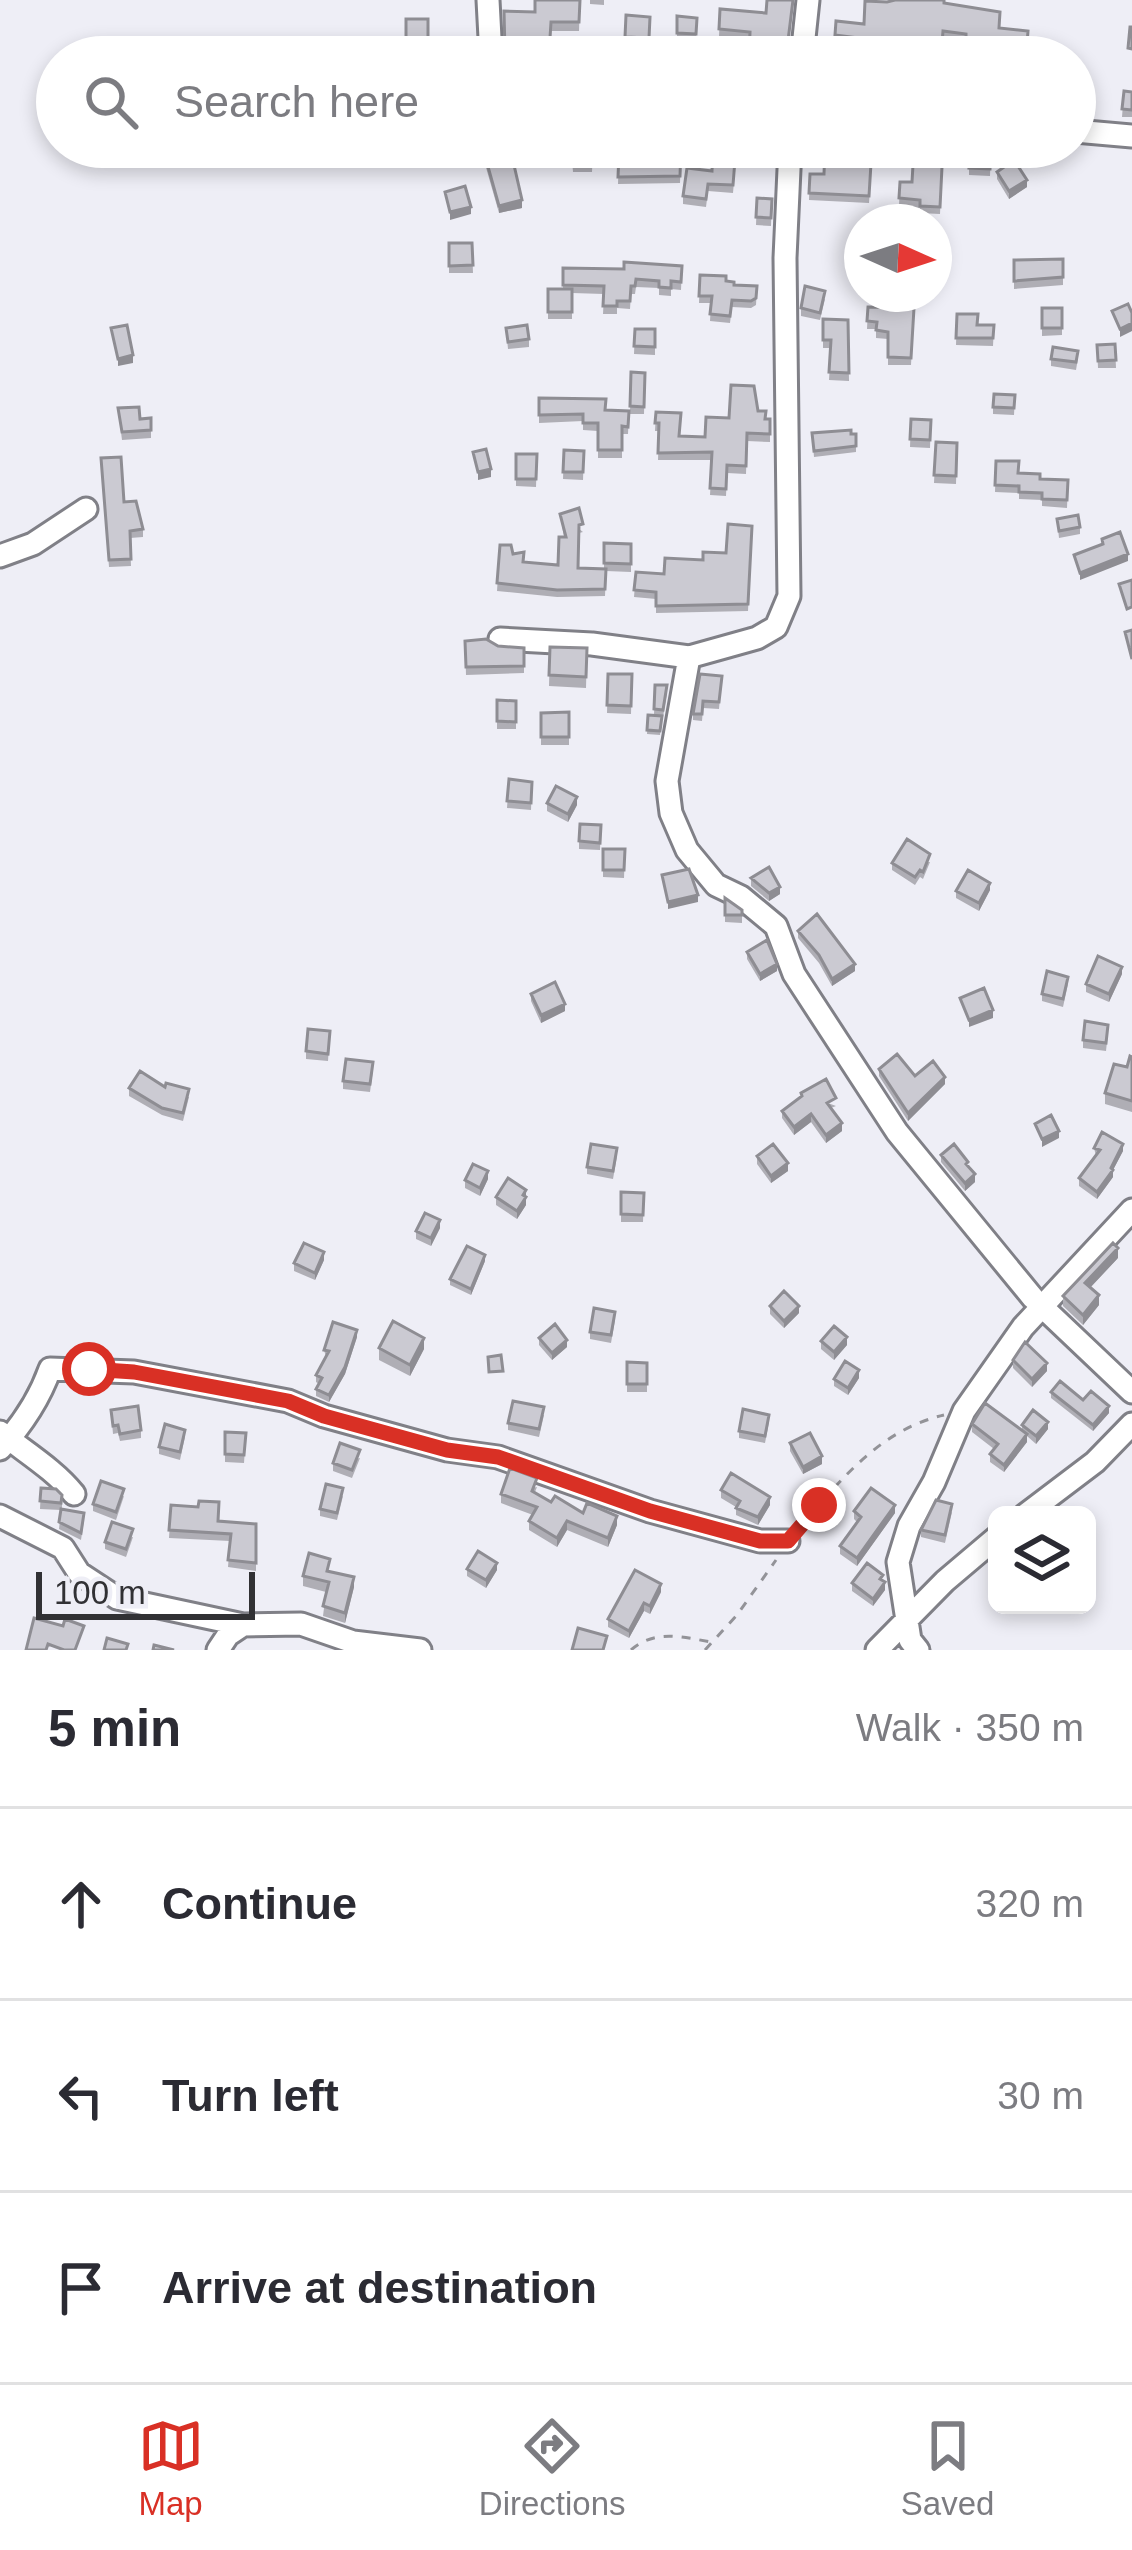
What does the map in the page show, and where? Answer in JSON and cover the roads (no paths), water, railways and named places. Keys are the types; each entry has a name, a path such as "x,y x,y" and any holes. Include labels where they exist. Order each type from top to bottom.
{"street":[{"path":"488,0 489,36"},
{"path":"804,36 808,0"},
{"path":"1096,133 1132,136"},
{"path":"500,639 592,644 688,657 757,638 776,627 789,596 785,258 789,168"},
{"path":"0,556 33,544 86,509"},
{"path":"688,657 667,781 671,813 687,850 716,885 741,897 776,926 794,974 897,1132 1041,1307 1132,1392"},
{"path":"918,1650 910,1640 898,1562 909,1526 964,1411 996,1361 1041,1307 1132,1210"},
{"path":"74,1494 32,1454 3,1440 42,1393 50,1369 134,1372 288,1401 324,1416 447,1450 498,1457 650,1511 760,1541 788,1541"},
{"path":"1036,1506 1095,1462 1132,1424"},
{"path":"0,1516 63,1548 79,1574 117,1598 243,1625 301,1624 353,1642 420,1650"},
{"path":"877,1650 988,1545"},
{"path":"218,1650 243,1625"}]}
